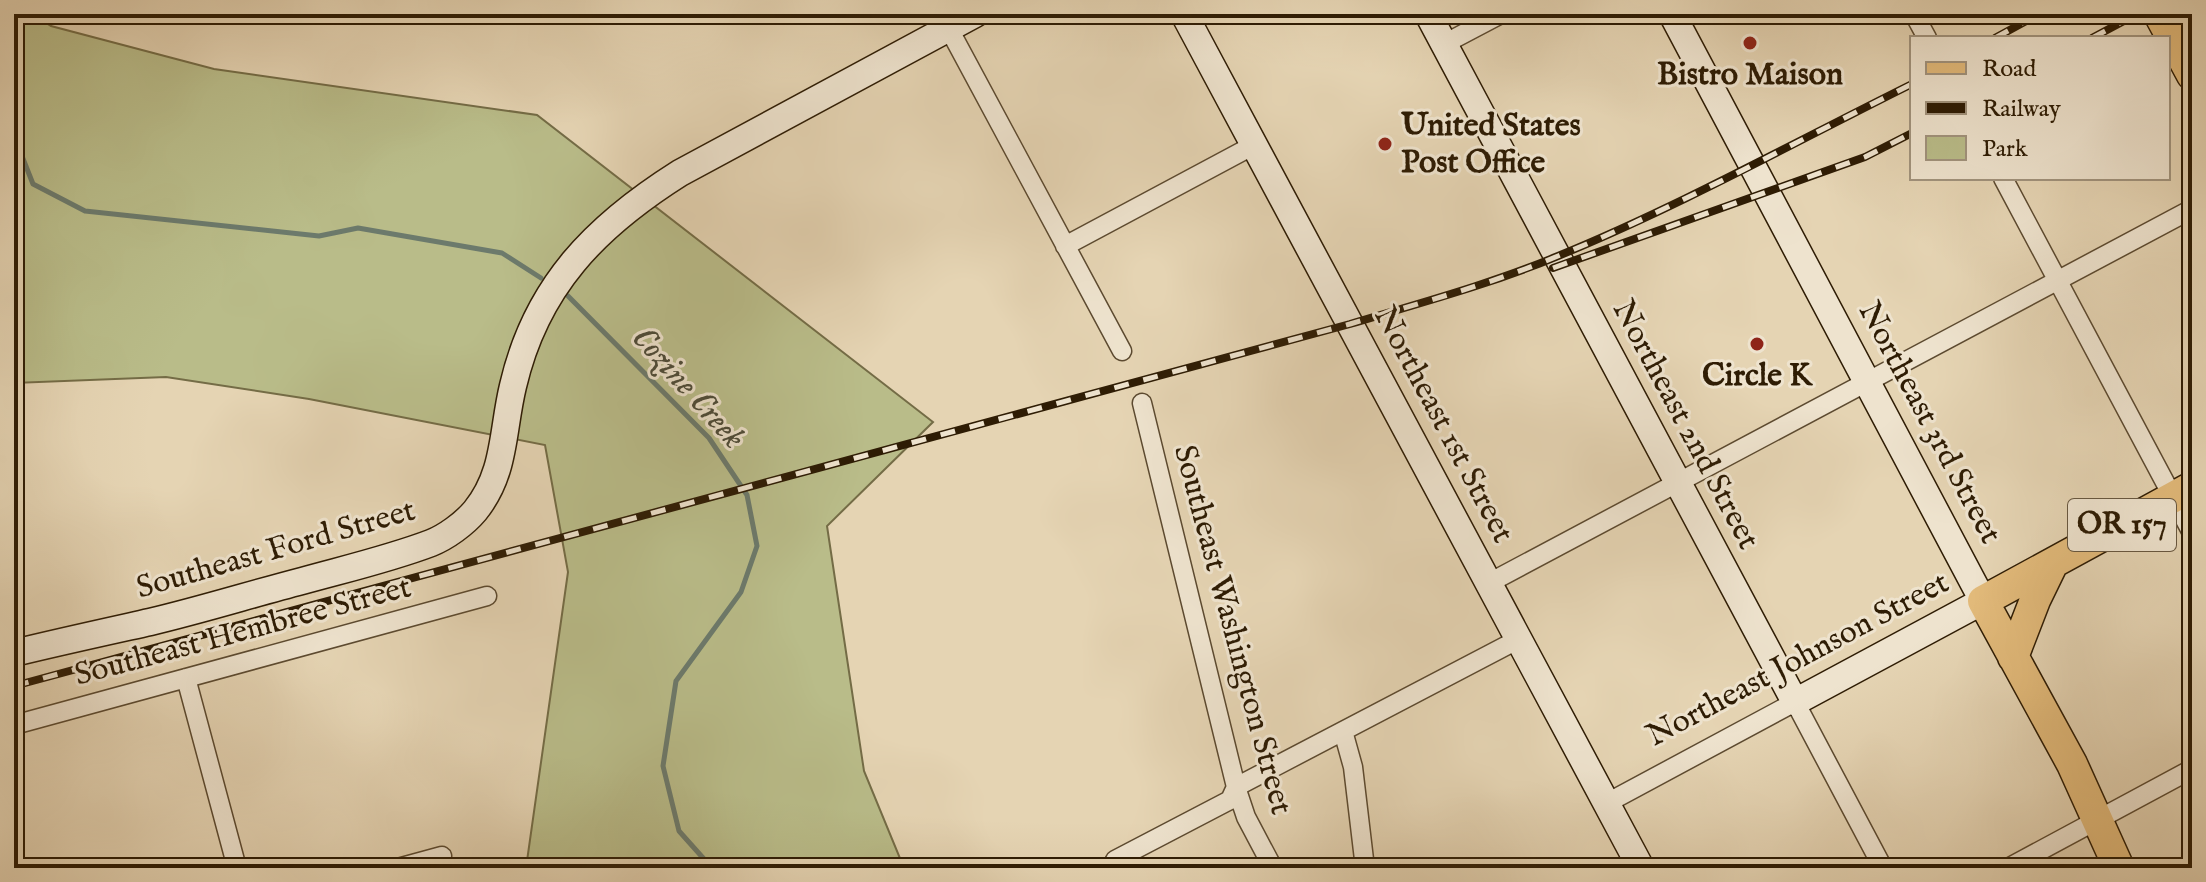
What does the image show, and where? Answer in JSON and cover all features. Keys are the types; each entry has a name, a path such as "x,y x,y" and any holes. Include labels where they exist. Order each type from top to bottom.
{"main road":[{"path":"2159,14 2192,75"},
{"name":"Northeast Johnson Street","path":"1983,601 2182,492"},
{"path":"2013,657 2053,563"},
{"name":"Northeast 3rd Street","path":"1983,601 2072,764 2119,868"}],"street":[{"name":"Southeast Ford Street","path":"14,653 151,622 389,557 433,542 455,529 474,513 499,467 512,387 526,340 543,304 580,253 609,224 680,173 945,21 975,14"},
{"name":"Northeast 1st Street","path":"1184,14 1641,868"},
{"name":"Northeast 2nd Street","path":"1428,14 1883,868"},
{"path":"1444,44 1501,14"},
{"name":"Northeast 3rd Street","path":"1672,14 1983,601"},
{"path":"1914,14 1926,36"},
{"path":"945,21 1122,351"},
{"path":"1065,246 1254,145"},
{"path":"2004,180 2058,280 2182,492 2192,533"},
{"path":"1489,583 2192,209"},
{"name":"Southeast Washington Street","path":"1142,403 1236,787 1246,817 1273,868"},
{"name":"Southeast Hembree Street","path":"14,725 487,596"},
{"name":"Northeast Johnson Street","path":"1607,803 1983,601"},
{"path":"1115,860 1230,800 1236,787 1519,639"},
{"path":"186,678 237,868"},
{"path":"1343,731 1353,767 1365,868"},
{"path":"2008,868 2192,769"},
{"path":"398,868 442,856"}],"green space":[{"path":"14,14 33,14 51,26 214,69 537,115 933,422 827,526 864,771 904,868 526,868 568,572 545,445 309,399 166,377 14,383"}],"waterway":[{"name":"Cozine Creek","path":"14,136 33,184 85,211 319,236 358,228 502,253 541,278"},
{"name":"Cozine Creek","path":"568,296 709,438 747,495 757,546 741,592 676,681 663,766 679,831 712,868"}],"railway":[{"path":"1999,36 2039,14"},
{"path":"2096,36 2137,14"},
{"path":"14,686 1455,293 1533,266 1647,217 1910,85"},
{"path":"1553,268 1865,157 1910,134"}],"place":[{"name":"Bistro Maison","path":"1750,43"},
{"name":"United States Post Office","path":"1385,144"},
{"name":"Circle K","path":"1757,344"}]}
